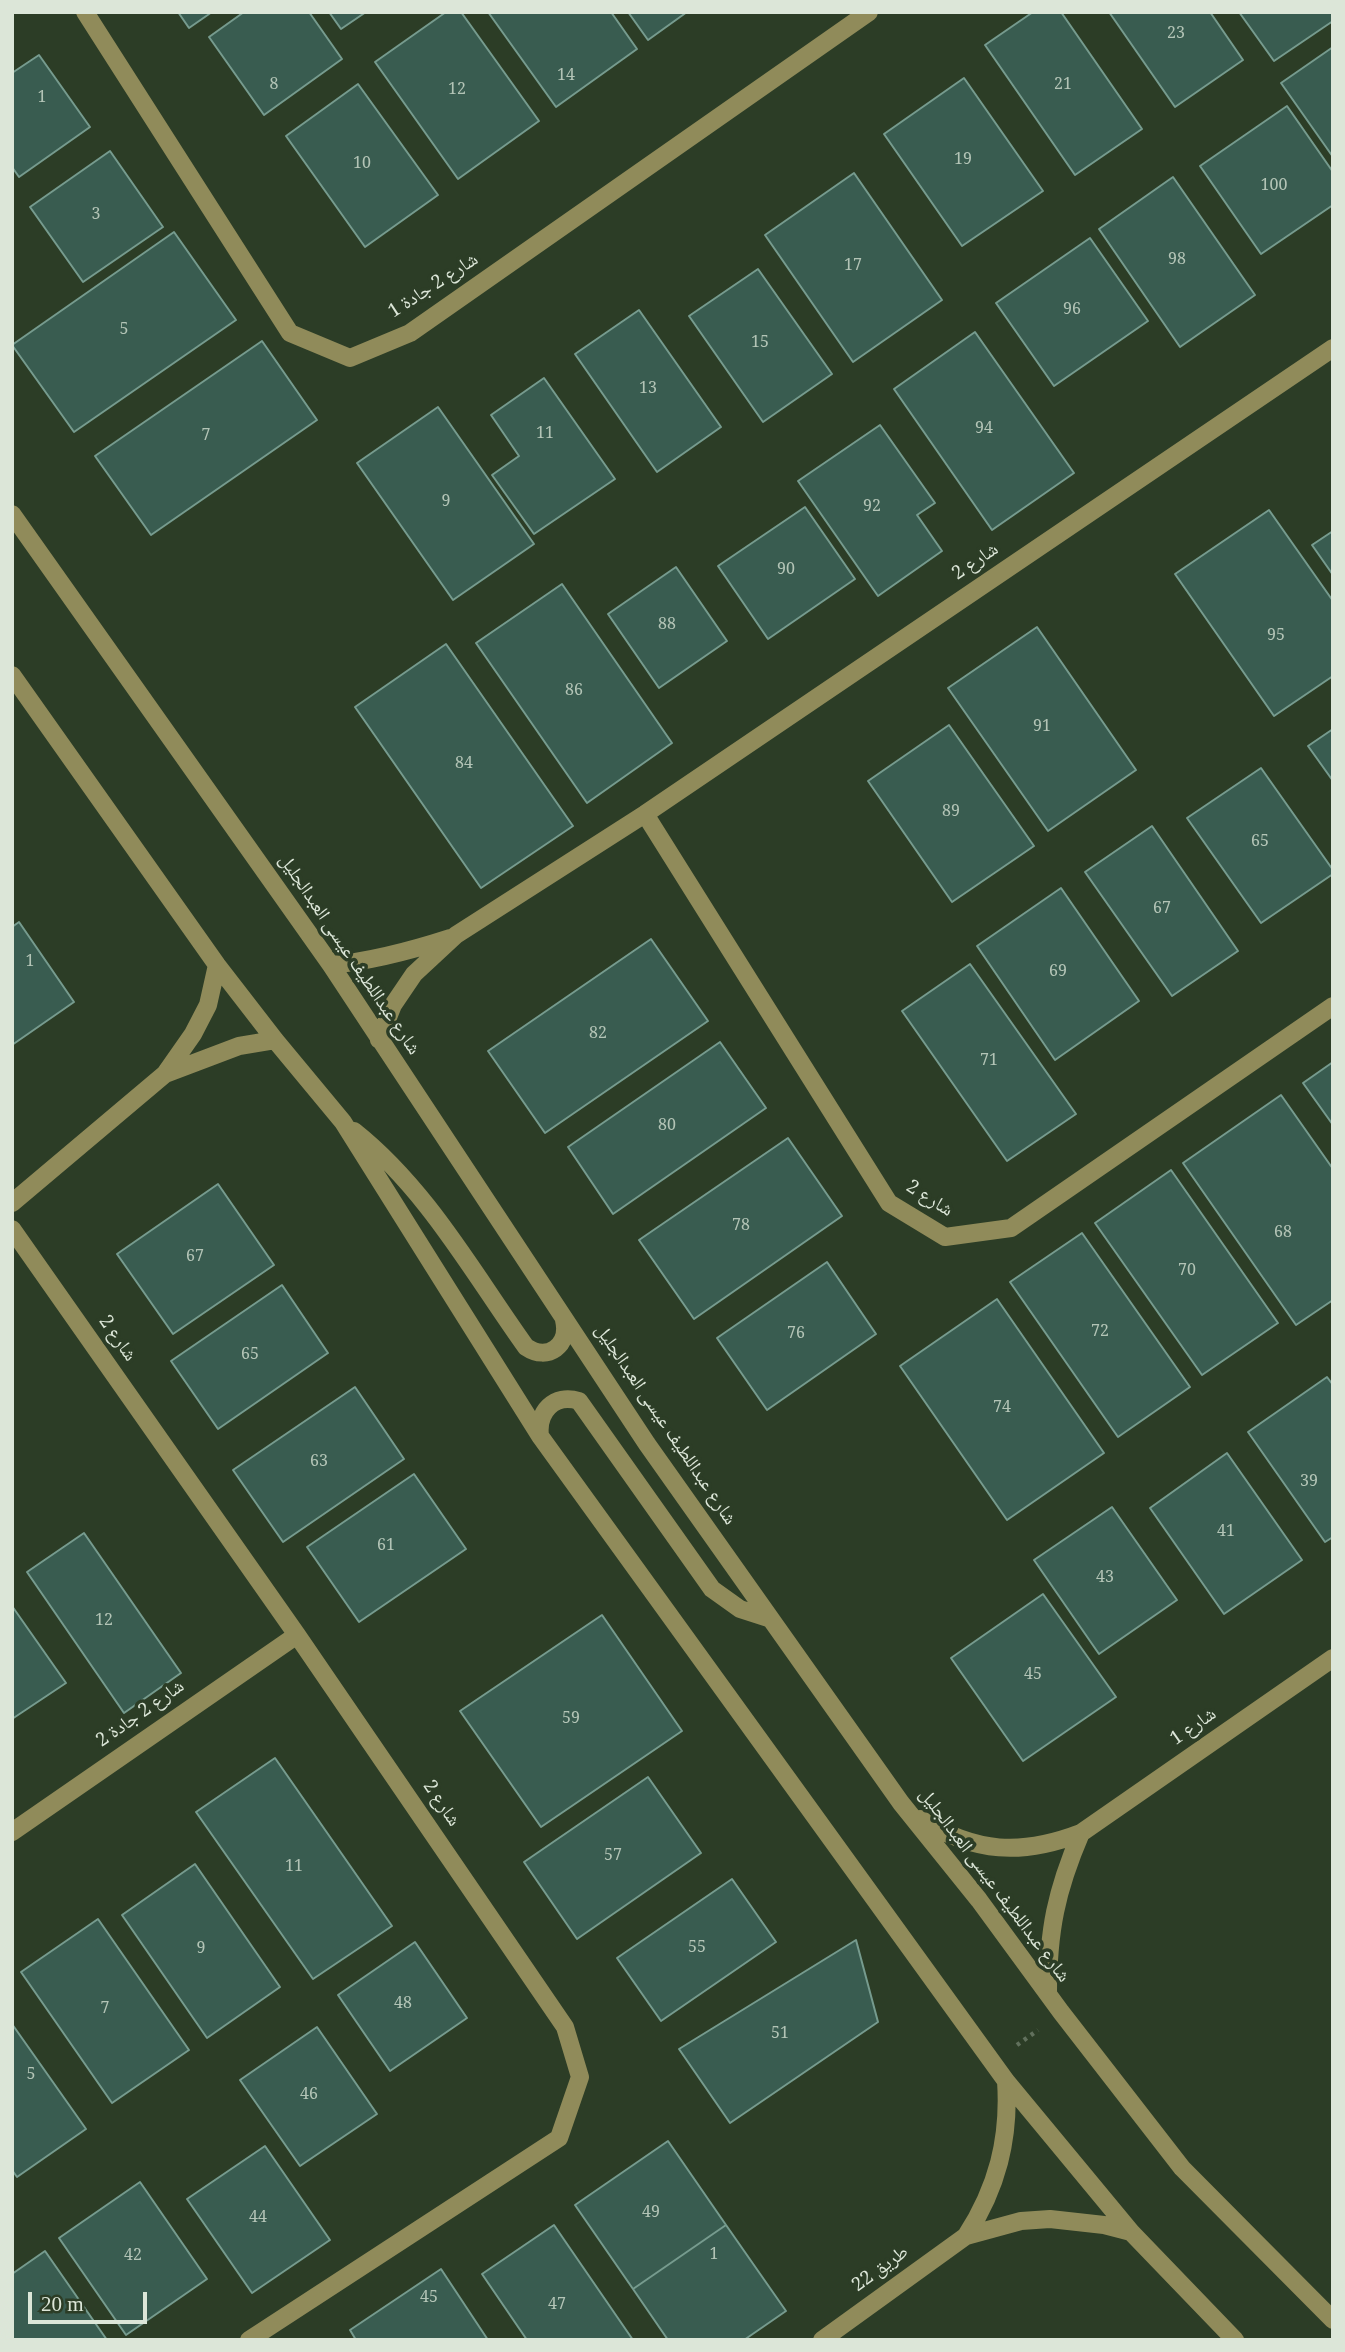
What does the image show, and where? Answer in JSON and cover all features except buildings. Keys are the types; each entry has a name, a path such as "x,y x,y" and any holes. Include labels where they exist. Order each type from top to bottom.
{"street":[{"name":"شارع 2 جادة 1","path":"85,12 290,333 350,359 410,333 869,12"},
{"name":"شارع 2","path":"379,1040 393,1005 414,974 456,935 645,814 1333,348"},
{"name":"شارع عبداللطيف عيسى العبدالجليل","path":"12,514 331,965 647,1444 901,1803 979,1900 1061,2012 1182,2168 1333,2320"},
{"path":"12,675 217,965 343,1122 540,1436 1006,2081 1131,2232 1235,2340"},
{"name":"شارع 2","path":"645,814 889,1203 945,1237 1011,1228 1333,1006"},
{"name":"شارع 2","path":"331,965 367,962 401,954 456,935"},
{"path":"12,1203 165,1074 193,1034 208,1005 217,965"},
{"path":"165,1074 239,1046 275,1040"},
{"path":"343,1122 373,1146 429,1208 526,1347 542,1354 558,1348 566,1332 564,1318"},
{"name":"شارع 2","path":"12,1230 297,1635 565,2027 580,2077 559,2138 274,2333 249,2340"},
{"path":"540,1436 540,1420 549,1406 563,1399 579,1401 712,1589 740,1609 771,1619"},
{"name":"شارع 2 جادة 2","path":"12,1832 297,1635"},
{"name":"شارع 1","path":"901,1803 942,1833 966,1843 991,1848 1039,1847 1081,1833 1333,1658"},
{"path":"1048,1994 1048,1951 1054,1908 1065,1870 1081,1833"},
{"name":"طريق 22","path":"966,2236 986,2202 1000,2166 1007,2119 1006,2081"},
{"name":"طريق 22","path":"822,2340 966,2236 1012,2223 1049,2219 1090,2222 1131,2232"}],"path":[{"path":"993,2063 1061,2012"}]}
